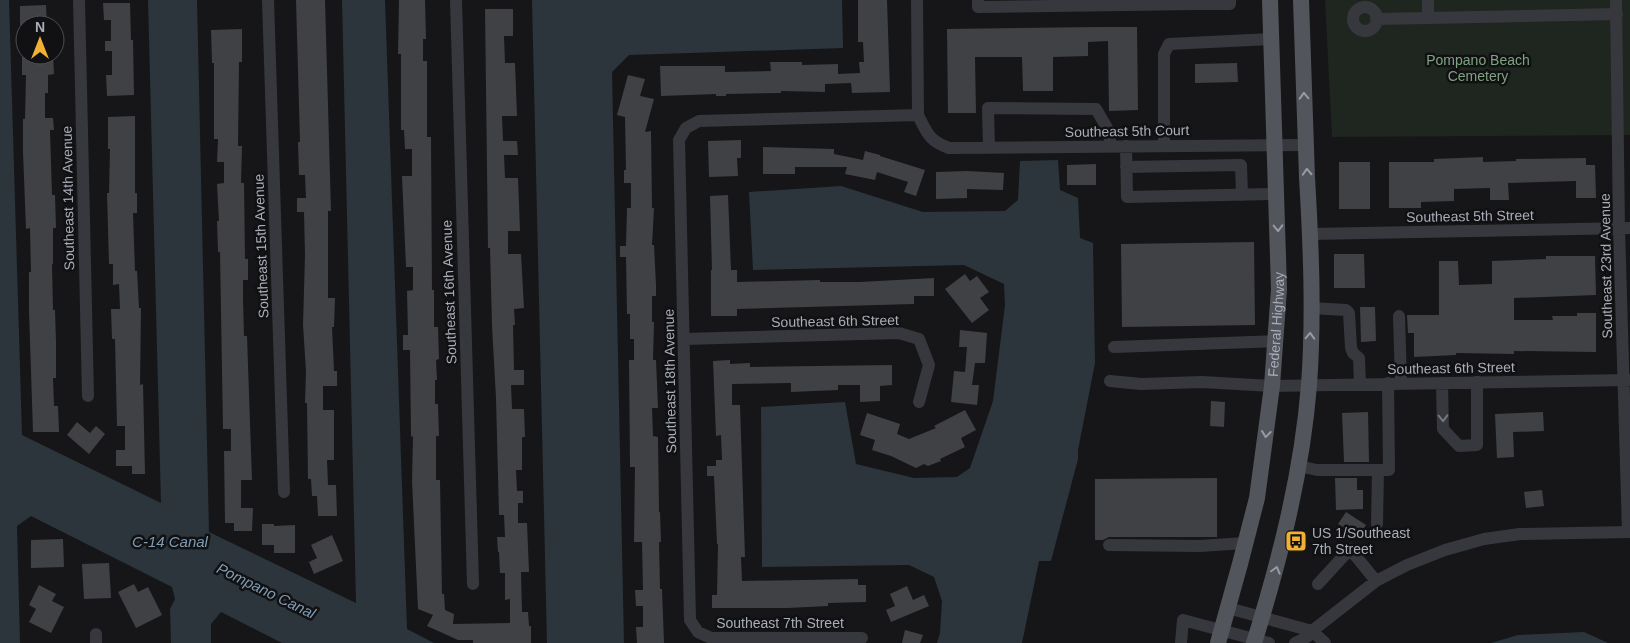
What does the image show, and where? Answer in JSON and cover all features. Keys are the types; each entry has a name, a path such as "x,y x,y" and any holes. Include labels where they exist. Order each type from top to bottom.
{"main road":[{"name":"Federal Highway","path":"1220,636 1257,498 1276,341 1279,289 1276,144 1270,0"},
{"path":"1260,642 1262,617 1276,569 1292,499 1309,384 1310,234 1301,0"}],"street":[{"name":"Southeast 14th Avenue","path":"79,0 88,396"},
{"name":"Southeast 15th Avenue","path":"268,0 284,492"},
{"name":"Southeast 16th Avenue","path":"456,0 473,584"},
{"path":"917,0 918,115"},
{"path":"978,0 978,7 1100,3 1196,2 1230,4 1230,0"},
{"path":"1428,0 1428,18"},
{"name":"Southeast 23rd Avenue","path":"1616,0 1625,228 1629,532"},
{"path":"1376,19 1617,14"},
{"path":"1164,146 1164,54 1169,44 1271,39"},
{"path":"989,148 988,108 1096,109 1110,133 1110,146"},
{"name":"Southeast 18th Avenue","path":"698,632 690,620 680,140 686,128 699,121 918,115"},
{"name":"Southeast 5th Court","path":"918,115 926,131 936,143 948,148 1306,144"},
{"path":"1126,146 1127,198 1277,194"},
{"path":"1126,167 1241,165 1242,195"},
{"name":"Southeast 5th Street","path":"1310,234 1625,228"},
{"path":"1311,308 1346,310 1349,313 1351,348 1353,353 1359,358 1360,384"},
{"path":"1298,466 1318,470 1389,470 1399,316"},
{"name":"Southeast 6th Street","path":"684,339 899,333 919,339 928,365 919,402"},
{"path":"1114,347 1276,341"},
{"name":"Southeast 6th Street","path":"1110,382 1141,384 1202,382 1272,386 1627,380"},
{"path":"1442,383 1443,429 1459,446 1477,446 1477,382"},
{"path":"1377,524 1378,470"},
{"path":"1295,643 1307,637 1312,631 1376,581 1407,564 1445,550 1484,539 1520,534 1629,532"},
{"path":"1109,545 1200,546 1246,543"},
{"path":"1318,584 1350,549 1376,581"},
{"path":"1228,608 1312,631 1325,643"},
{"path":"1181,643 1183,620 1220,636 1260,642"},
{"name":"Southeast 7th Street","path":"698,632 711,638 862,638"}],"green space":[{"name":"Pompano Beach Cemetery","path":"1325,0 1630,0 1630,135 1332,137"}],"water":[{"name":"C-14 Canal","path":"0,0 9,0 22,435 161,503 148,0 197,0 209,532 356,603 342,0 385,0 407,629 434,643 282,643 221,612 211,624 211,643 171,643 170,609 175,599 172,587 31,516 17,526 20,643 0,643"},
{"path":"532,0 842,0 843,48 629,55 612,72 624,643 547,643"},
{"path":"1058,160 1060,190 1078,198 1080,238 1093,243 1095,363 1078,450 1078,459 1051,561 1039,561 1022,643 937,643 940,633 942,601 934,577 909,565 762,567 761,407 845,402 856,464 914,478 957,477 970,468 993,401 1005,305 1004,284 964,265 753,270 749,192 841,186 923,212 1005,211 1018,200 1020,161"},
{"path":"1584,632 1608,643 1491,643 1518,635"}],"building":[{"path":"296,0 325,0 331,211 328,211 328,298 335,298 334,327 332,327 334,371 337,371 337,386 323,386 323,410 334,410 334,460 327,460 328,485 336,485 337,516 318,516 317,496 312,496 311,479 308,479 307,403 305,403 306,371 303,325 304,212 297,212 297,198 306,198 305,175 299,175 298,142 300,142"},
{"path":"399,0 425,0 426,39 423,39 423,61 427,61 427,137 431,137 432,290 434,290 434,327 438,327 439,359 436,360 437,380 435,380 435,404 438,404 439,436 436,436 436,480 440,480 442,594 444,594 445,610 454,614 453,624 510,623 510,599 505,600 505,573 500,573 497,537 505,537 504,515 499,515 490,248 488,248 485,9 513,9 513,36 504,36 505,63 515,63 517,116 502,116 503,141 517,141 518,155 504,155 505,178 518,178 520,231 508,231 508,254 521,254 524,308 514,309 514,370 524,370 524,385 511,385 512,409 524,409 525,437 522,437 522,470 516,470 517,491 523,491 523,503 518,503 518,523 527,523 529,572 521,572 522,612 528,612 529,626 531,626 531,643 473,643 473,640 458,640 427,626 433,615 418,609 412,481 413,436 411,437 410,350 403,350 403,335 408,335 407,291 413,290 413,267 406,267 402,176 412,176 412,149 405,149 404,130 401,130 401,54 398,54"},
{"path":"858,0 887,0 890,92 852,93 851,83 825,84 825,92 781,91 781,93 726,94 726,96 716,96 716,94 661,96 660,66 725,66 725,72 771,71 770,62 802,62 802,65 838,64 838,74 860,73 859,62 864,62 863,42 858,42"},
{"path":"103,3 130,3 134,95 107,96 106,75 112,75 112,51 105,51 105,41 111,41 111,20 104,20"},
{"path":"46,5 46,15 20,15 20,6"},
{"path":"1137,27 1138,110 1109,111 1108,41 1088,42 1088,56 1053,57 1053,91 1023,91 1022,57 975,57 976,113 948,113 947,29"},
{"path":"242,29 242,62 239,62 238,146 242,146 241,183 244,183 245,259 248,259 248,280 243,280 243,299 244,336 247,336 252,480 241,480 241,508 253,508 252,531 234,531 234,523 225,523 224,451 231,451 231,429 223,429 220,252 218,252 217,221 219,221 217,184 224,183 224,162 217,162 218,139 214,139 214,63 212,63 211,30"},
{"path":"1237,63 1238,82 1195,83 1195,64"},
{"path":"22,65 54,65 54,74 48,75 48,93 45,93 45,118 53,118 54,130 50,130 52,195 55,195 56,228 53,228 52,264 56,342 56,378 53,378 54,406 58,406 59,432 33,432 29,311 29,272 31,272 30,228 26,229 23,152 26,75 22,75"},
{"path":"628,75 645,79 640,96 654,99 645,132 651,131 652,208 654,208 652,245 654,245 656,296 652,296 652,322 654,322 653,360 656,360 658,408 652,408 653,436 658,437 661,542 659,542 660,589 662,589 664,643 637,643 636,627 643,627 643,606 636,606 635,590 643,590 642,542 634,542 635,467 630,467 629,360 634,360 634,339 630,339 630,314 627,314 626,257 620,257 620,246 626,246 627,208 631,208 631,183 624,183 624,170 626,170 625,117 617,115"},
{"path":"135,116 135,193 137,193 137,213 133,213 135,271 137,271 139,308 141,308 140,385 143,384 145,474 132,474 132,466 116,466 116,450 125,450 125,426 117,426 115,339 112,339 111,309 120,309 119,284 113,285 113,264 109,264 107,193 109,193 110,149 108,149 108,117"},
{"path":"741,140 741,158 737,158 738,176 709,177 708,141"},
{"path":"763,147 834,149 834,154 863,160 865,151 925,170 916,196 904,192 908,182 877,172 875,180 845,174 847,167 795,167 795,174 763,174"},
{"path":"1483,157 1483,162 1516,161 1516,159 1586,158 1586,165 1595,165 1596,198 1576,198 1576,181 1508,183 1509,200 1490,200 1490,188 1454,189 1454,201 1421,202 1421,208 1389,208 1389,162 1434,162 1434,159"},
{"path":"1339,162 1370,162 1370,209 1339,209"},
{"path":"1096,164 1096,185 1067,185 1067,165"},
{"path":"936,172 1004,173 1003,190 967,189 967,198 936,199"},
{"path":"728,195 731,270 737,270 737,282 820,280 820,282 860,282 934,278 934,296 914,296 914,304 737,309 737,316 711,316 710,196"},
{"path":"1254,242 1255,325 1122,327 1121,244"},
{"path":"1334,254 1364,254 1365,288 1334,288"},
{"path":"1546,256 1595,256 1596,295 1514,298 1514,320 1553,320 1552,316 1577,316 1577,313 1596,313 1596,352 1514,351 1514,354 1456,353 1456,355 1414,357 1414,333 1408,333 1407,315 1439,315 1439,261 1458,261 1459,285 1492,284 1492,261 1546,259"},
{"path":"965,274 970,281 977,276 989,292 980,298 989,310 972,323 945,289"},
{"path":"1360,307 1375,307 1376,341 1361,342"},
{"path":"960,330 987,333 985,363 975,363 972,385 979,385 977,405 951,402 954,371 965,372 967,347 959,347"},
{"path":"730,360 730,364 750,363 750,367 892,365 892,385 880,386 880,401 860,402 860,385 838,385 838,390 791,392 791,383 732,384 732,405 740,405 745,557 741,557 742,581 858,579 858,585 866,585 866,602 828,603 828,606 788,608 712,608 712,595 717,595 718,544 714,476 707,476 707,466 716,466 716,460 722,460 721,435 716,436 713,361"},
{"path":"1211,401 1225,402 1224,427 1210,426"},
{"path":"965,410 976,430 961,438 965,447 928,466 924,464 916,468 891,456 872,450 875,440 860,435 867,413 900,424 897,434 909,439 936,428 934,426"},
{"path":"1368,412 1369,462 1344,462 1342,413"},
{"path":"1543,412 1544,431 1513,432 1514,457 1497,458 1495,414"},
{"path":"77,422 90,433 96,426 105,434 89,454 67,435"},
{"path":"1217,478 1217,537 1109,537 1103,540 1095,540 1095,479"},
{"path":"1335,478 1357,478 1357,490 1363,490 1363,509 1336,510"},
{"path":"1542,490 1544,506 1526,508 1524,492"},
{"path":"1346,512 1366,525 1358,537 1338,524"},
{"path":"262,524 274,524 274,526 295,525 295,553 274,553 274,545 262,545"},
{"path":"332,535 343,561 314,574 309,562 317,558 311,545"},
{"path":"63,539 64,567 31,568 31,540"},
{"path":"109,563 111,598 84,599 82,564"},
{"path":"134,584 138,592 148,587 162,615 136,628 118,592"},
{"path":"39,585 56,594 52,601 64,607 51,633 29,622 36,609 29,605"},
{"path":"907,586 913,600 924,595 929,606 891,622 886,610 895,606 890,594"},
{"path":"905,630 923,635 920,643 902,643"}],"place":[{"name":"US 1/Southeast 7th Street","path":"1296,541"}],"water label":[{"name":"Pompano Canal","path":"266,591"}]}
